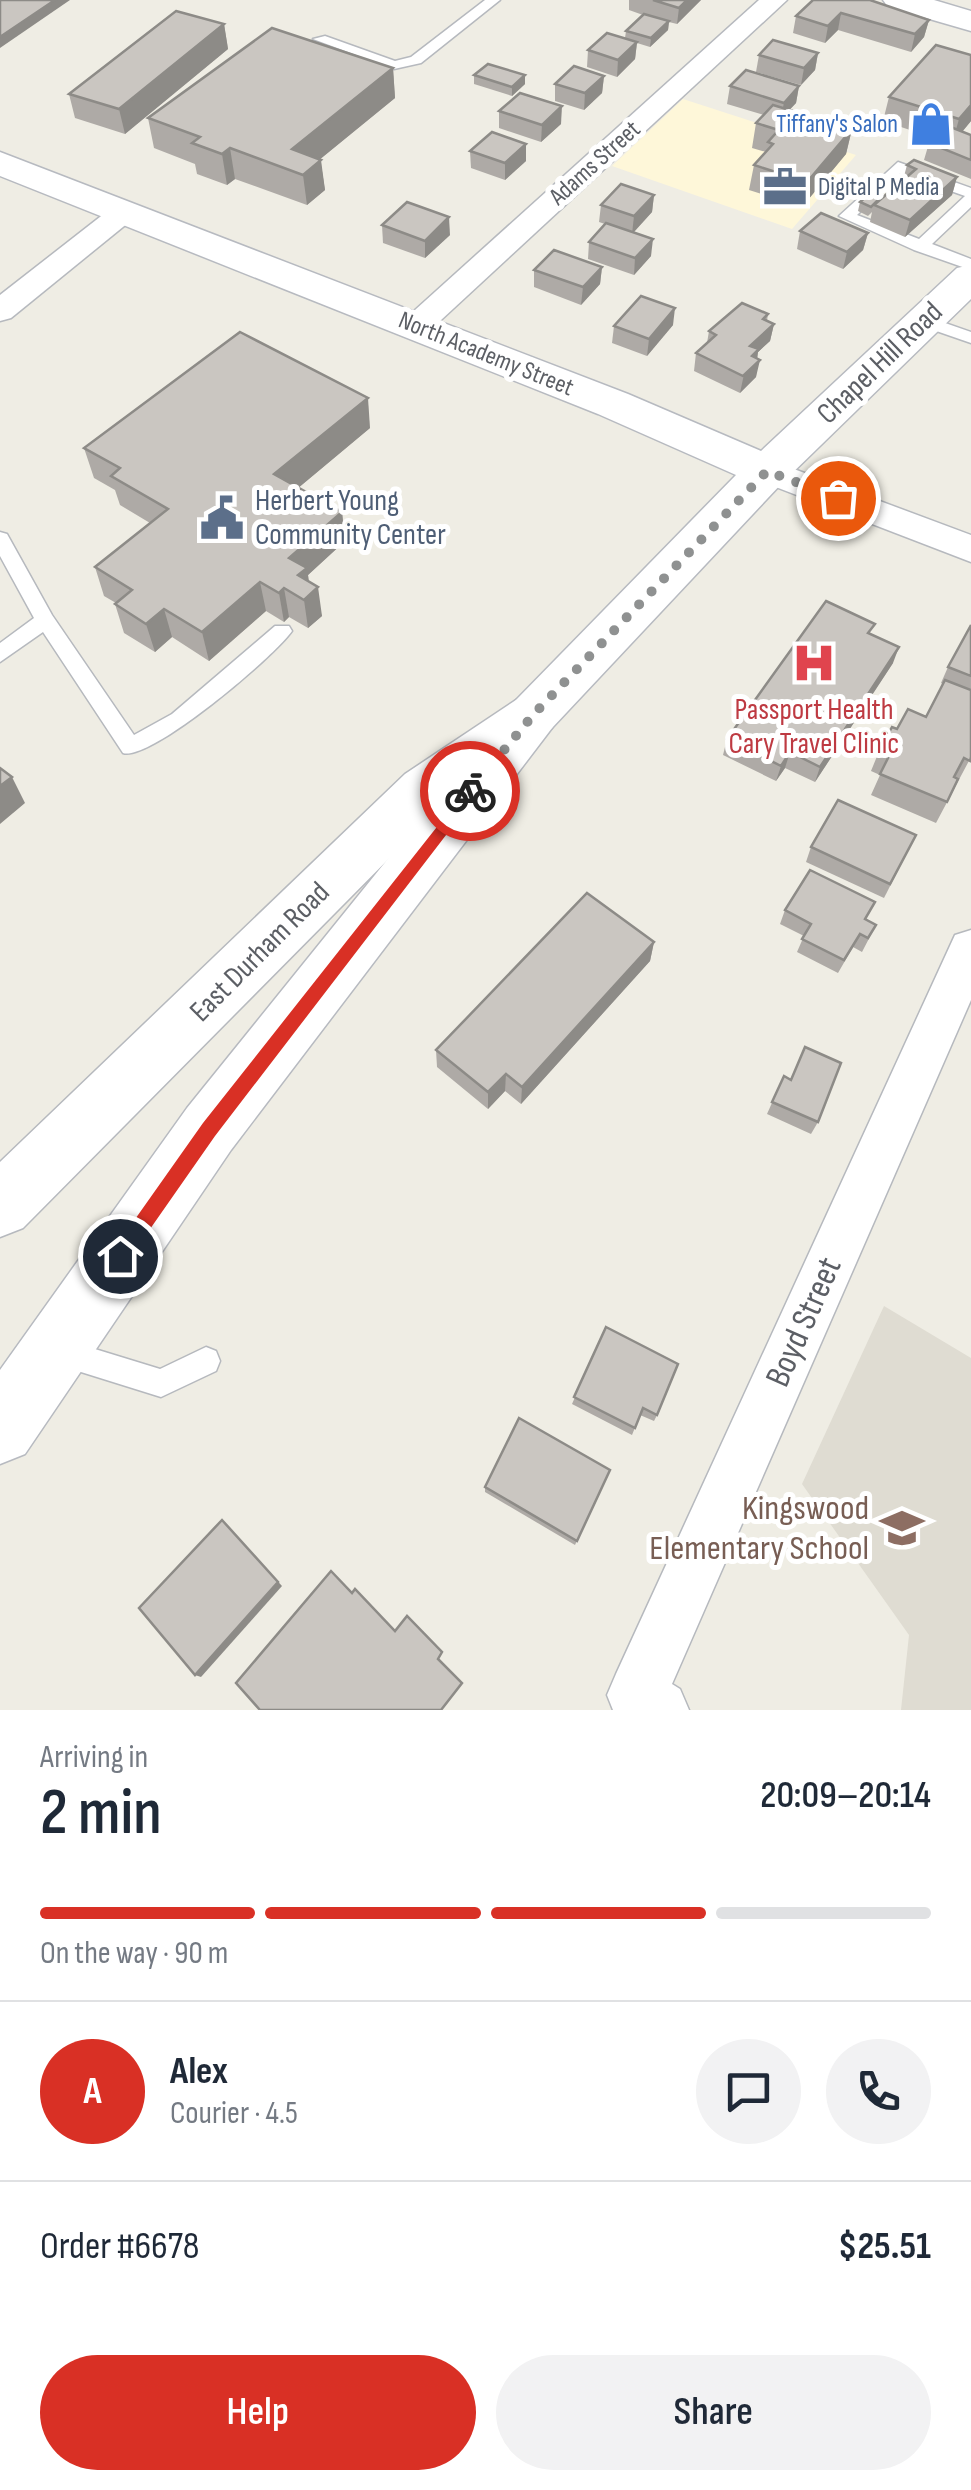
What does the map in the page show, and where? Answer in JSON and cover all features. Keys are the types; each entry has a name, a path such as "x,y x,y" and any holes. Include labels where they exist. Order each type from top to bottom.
{"main road":[{"path":"899,0 971,21"},
{"name":"North Academy Street","path":"0,163 416,326 767,471"},
{"name":"Chapel Hill Road","path":"0,1430 209,1130 534,714 767,471 971,277"},
{"name":"East Durham Road","path":"0,1206 424,788 534,714"}],"street":[{"name":"Adams Street","path":"416,326 774,0"},
{"path":"0,312 124,212"},
{"name":"North Academy Street","path":"767,471 971,549"},
{"name":"Boyd Street","path":"648,1703 971,949"}],"lane":[{"path":"320,39 394,65 416,60 493,0"},
{"path":"920,247 971,196 898,167 847,213 849,219 920,247 971,265"},
{"path":"925,320 971,338"},
{"path":"0,539 45,620 131,747 180,720 282,631"},
{"path":"0,654 45,620"},
{"path":"54,1350 161,1383 206,1362"}],"shaded area":[{"path":"683,99 856,155 792,229 612,166"},
{"name":"Kingswood Elementary School","path":"884,1306 971,1358 971,1710 901,1710 909,1635 802,1484"}],"building":[{"path":"0,0 55,0 0,37"},
{"path":"653,0 687,0 679,8"},
{"path":"813,0 870,0 929,20 915,34 841,13 828,26 796,16"},
{"path":"176,11 224,24 119,109 69,94"},
{"path":"644,14 669,21 651,38 626,31"},
{"path":"272,28 393,68 292,149 321,160 303,175 230,148 222,154 192,143 200,137 148,118"},
{"path":"607,33 637,42 618,60 588,50"},
{"path":"773,40 818,53 804,68 759,55"},
{"path":"936,45 971,55 971,105 959,119 889,97"},
{"path":"488,64 525,75 512,87 474,75"},
{"path":"574,66 604,76 585,93 555,84"},
{"path":"746,70 799,86 784,103 730,86"},
{"path":"520,93 562,106 542,125 499,111"},
{"path":"773,105 852,129 807,182 754,165 773,144 768,142 776,133 785,132 756,123"},
{"path":"948,126 971,135 971,160 929,143"},
{"path":"492,132 526,144 505,163 470,151"},
{"path":"914,160 957,177 910,220 874,205 916,169 907,165"},
{"path":"621,184 654,195 634,216 601,205"},
{"path":"868,195 879,199 871,207 860,202"},
{"path":"407,202 449,217 425,241 382,225"},
{"path":"821,213 868,233 847,252 800,231"},
{"path":"606,223 653,239 635,258 589,242"},
{"path":"554,250 602,267 583,287 534,270"},
{"path":"641,296 675,308 649,339 614,326"},
{"path":"742,303 768,314 763,319 774,324 750,346 759,349 752,356 760,360 743,376 696,353 716,335 709,331"},
{"name":"Herbert Young Community Center","path":"240,332 368,398 274,474 342,512 289,558 307,568 298,575 318,587 304,600 284,588 279,593 260,582 202,632 164,609 146,624 115,604 132,590 95,567 168,509 111,476 120,468 84,448"},
{"path":"826,601 875,624 868,633 899,647 820,767 790,752 781,766 727,739"},
{"path":"971,625 971,676 948,667"},
{"path":"945,680 971,690 971,757 970,761 964,758 947,802 880,774 890,754 880,749 892,727 897,729 908,709 926,717"},
{"path":"0,768 12,777 0,786"},
{"path":"838,800 916,835 890,884 811,847"},
{"path":"810,870 875,902 865,919 876,925 868,938 860,934 844,960 802,939 811,924 785,910"},
{"path":"587,893 654,942 522,1087 506,1074 488,1092 436,1050"},
{"path":"805,1047 841,1063 818,1122 772,1102 784,1076 791,1080"},
{"path":"606,1327 678,1364 657,1415 643,1408 635,1428 574,1397"},
{"path":"519,1418 610,1470 577,1541 485,1487"},
{"path":"222,1520 278,1582 195,1675 139,1608"},
{"path":"331,1571 352,1593 355,1589 395,1631 407,1616 442,1652 438,1659 462,1683 441,1710 260,1710 236,1683"}],"way so far":[{"path":"470,791 534,714 767,471 838,498"}],"place":[{"name":"Tiffany's Salon","path":"931,124"},
{"name":"Digital P Media","path":"785,187"},
{"name":"Herbert Young Community Center","path":"222,518"},
{"name":"Passport Health Cary Travel Clinic","path":"814,663"},
{"name":"Kingswood Elementary School","path":"902,1528"}],"route":[{"path":"120,1256 209,1130 470,791"}]}
